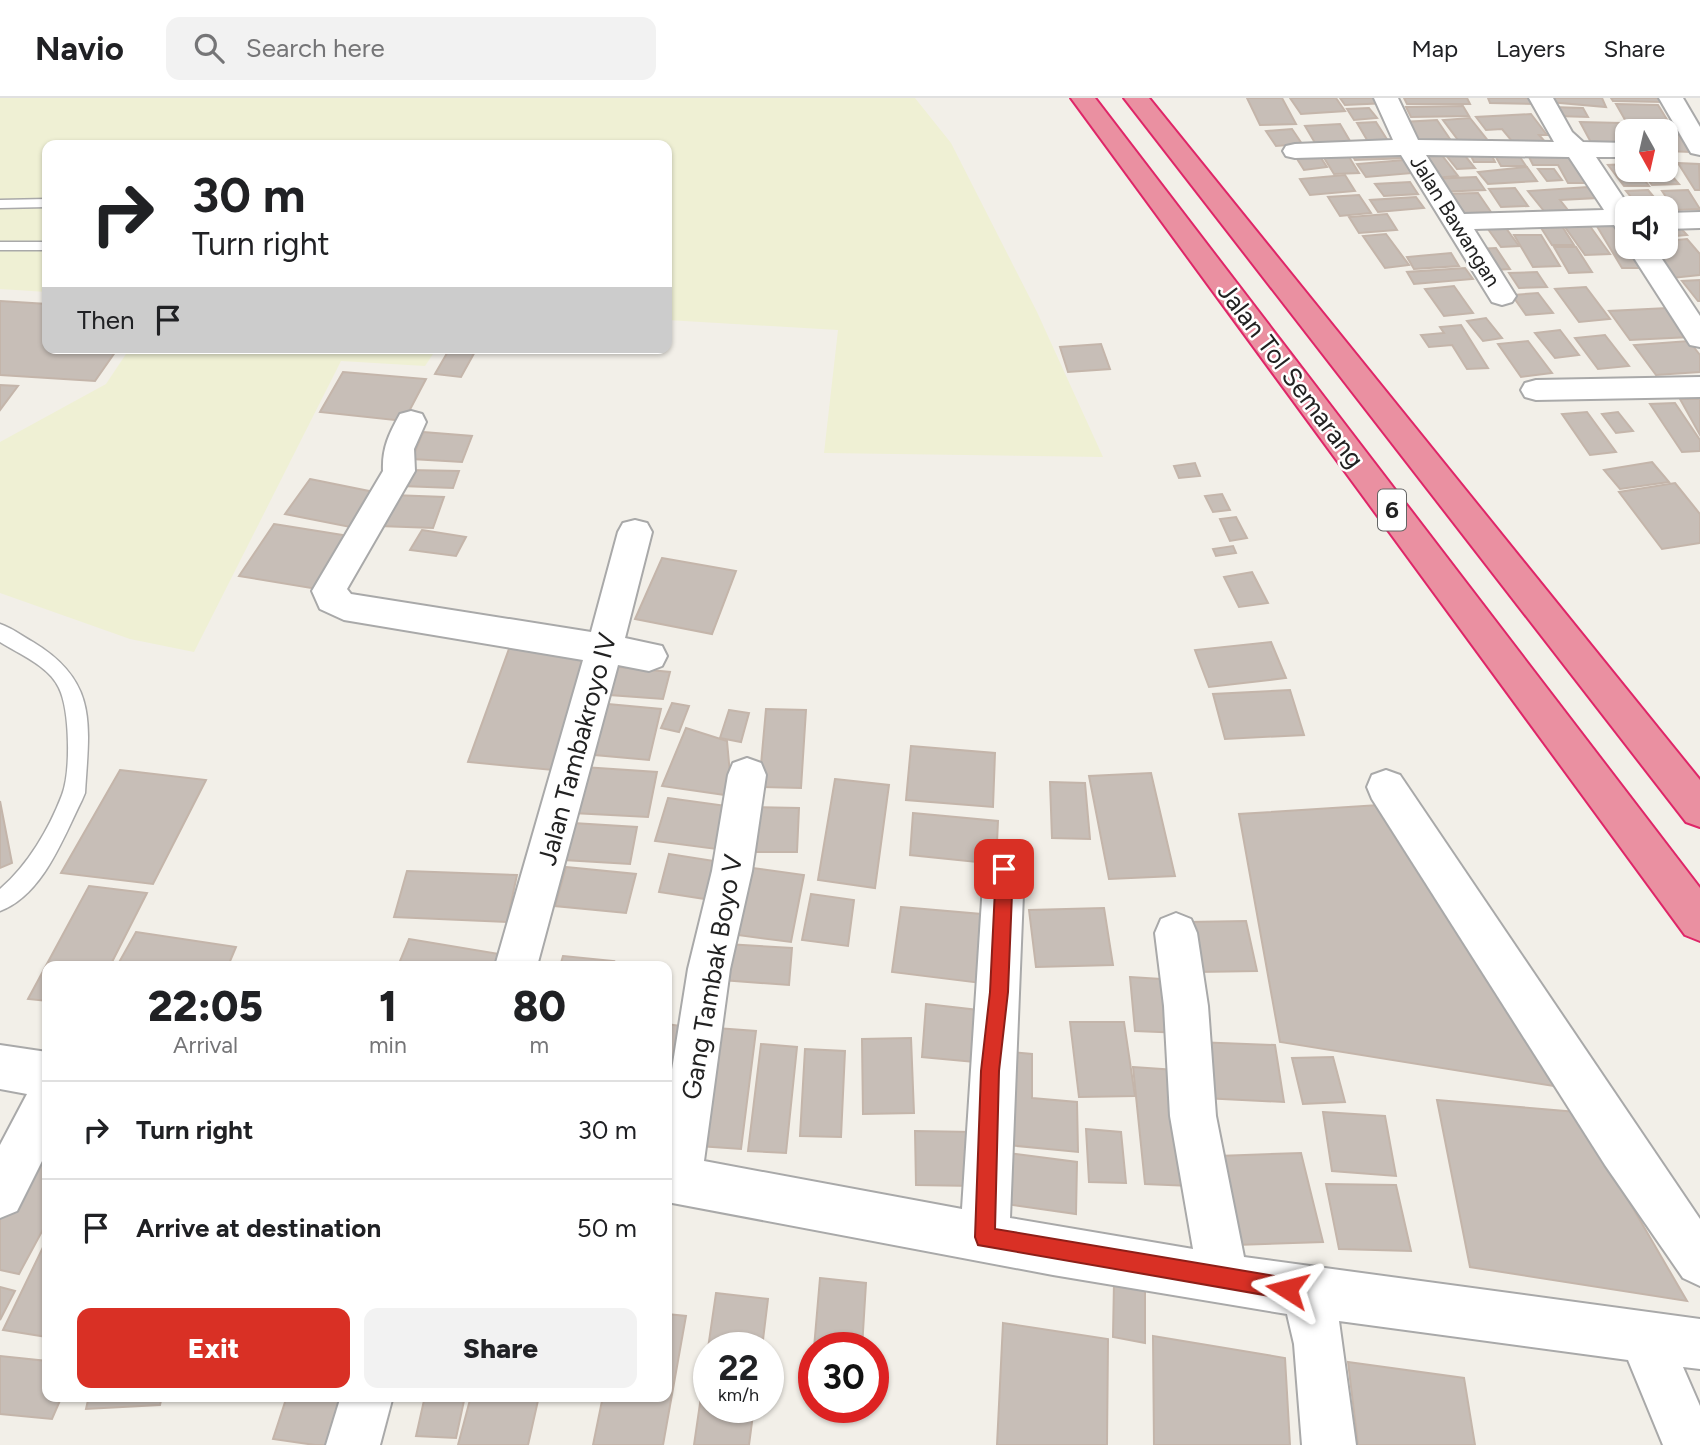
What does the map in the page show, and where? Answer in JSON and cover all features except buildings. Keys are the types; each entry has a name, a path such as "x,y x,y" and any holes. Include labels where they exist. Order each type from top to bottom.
{"highway":[{"name":"Jalan Tol Semarang","path":"1083,98 1700,921"},
{"name":"Jalan Tol Semarang","path":"1136,98 1700,810"}],"street":[{"name":"Jalan Bawangan","path":"1385,98 1409,147 1502,296"},
{"path":"1541,98 1562,136 1583,156 1615,206"},
{"path":"1671,98 1692,151"},
{"name":"Jalan Bawangan","path":"1295,151 1409,147 1615,150"},
{"path":"1678,221 1700,220"},
{"path":"1455,222 1615,223"},
{"path":"1649,259 1700,338"},
{"path":"1536,390 1700,387"},
{"path":"411,422 398,449 399,471 332,585 329,591 332,599 344,606 649,656"},
{"name":"Jalan Tambakroyo IV","path":"517,961 606,648 635,532"},
{"name":"Gang Tambak Boyo V","path":"673,1179 709,969 732,870 747,775"},
{"path":"1386,787 1622,1148 1700,1261"},
{"path":"985,1237 990,1071 999,992 1004,869"},
{"path":"1176,933 1187,1017 1193,1116 1223,1278"},
{"path":"0,1067 42,1073"},
{"path":"0,1194 42,1113"},
{"path":"673,1179 985,1237 1308,1292 1700,1344"},
{"path":"1308,1292 1319,1343 1328,1445"},
{"path":"1644,1337 1690,1445"},
{"path":"353,1445 365,1402"}],"lane":[{"path":"0,204 42,203"},
{"path":"0,246 42,246"},
{"path":"0,632 46,660 68,683 79,725 74,793 41,859 10,895 0,901"}],"green space":[{"path":"0,98 915,98 951,143 1037,312 1103,457 824,453 838,330 672,320 672,140 42,140 42,292 0,289"},
{"path":"126,354 433,354 425,366 341,361 194,652 130,639 0,593 0,442 106,384"}],"route":[{"path":"1004,869 999,992 990,1071 985,1237 1053,1251 1287,1289"}]}
